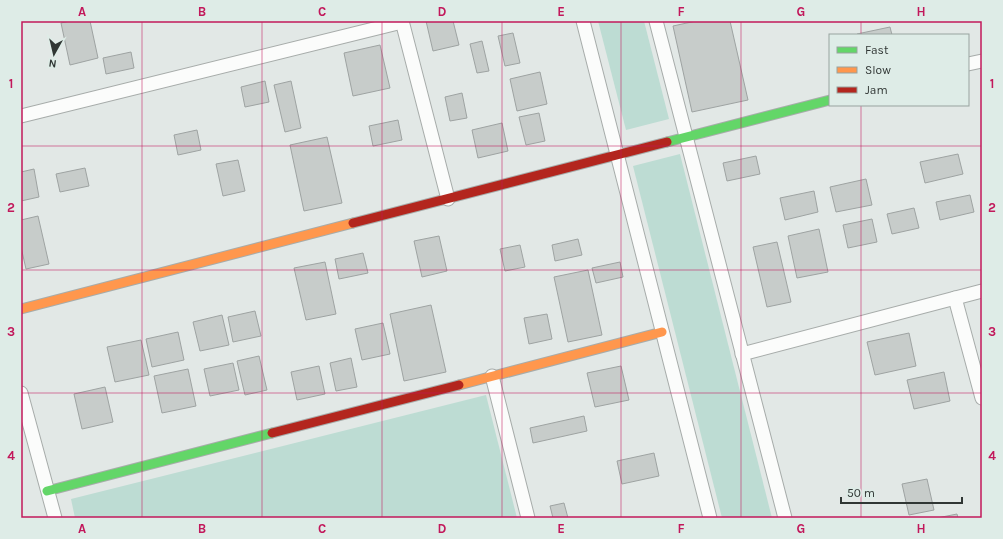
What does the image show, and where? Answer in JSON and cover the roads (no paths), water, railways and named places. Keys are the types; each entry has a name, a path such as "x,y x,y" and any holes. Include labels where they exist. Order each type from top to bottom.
{"street":[{"path":"21,116 402,21 448,199"},
{"path":"583,21 710,518"},
{"path":"656,21 785,518"},
{"path":"969,64 982,61"},
{"path":"21,309 829,100"},
{"path":"742,354 982,291"},
{"path":"956,298 982,398"},
{"path":"47,491 662,332"},
{"path":"492,376 528,518"},
{"path":"21,393 55,518"}]}
